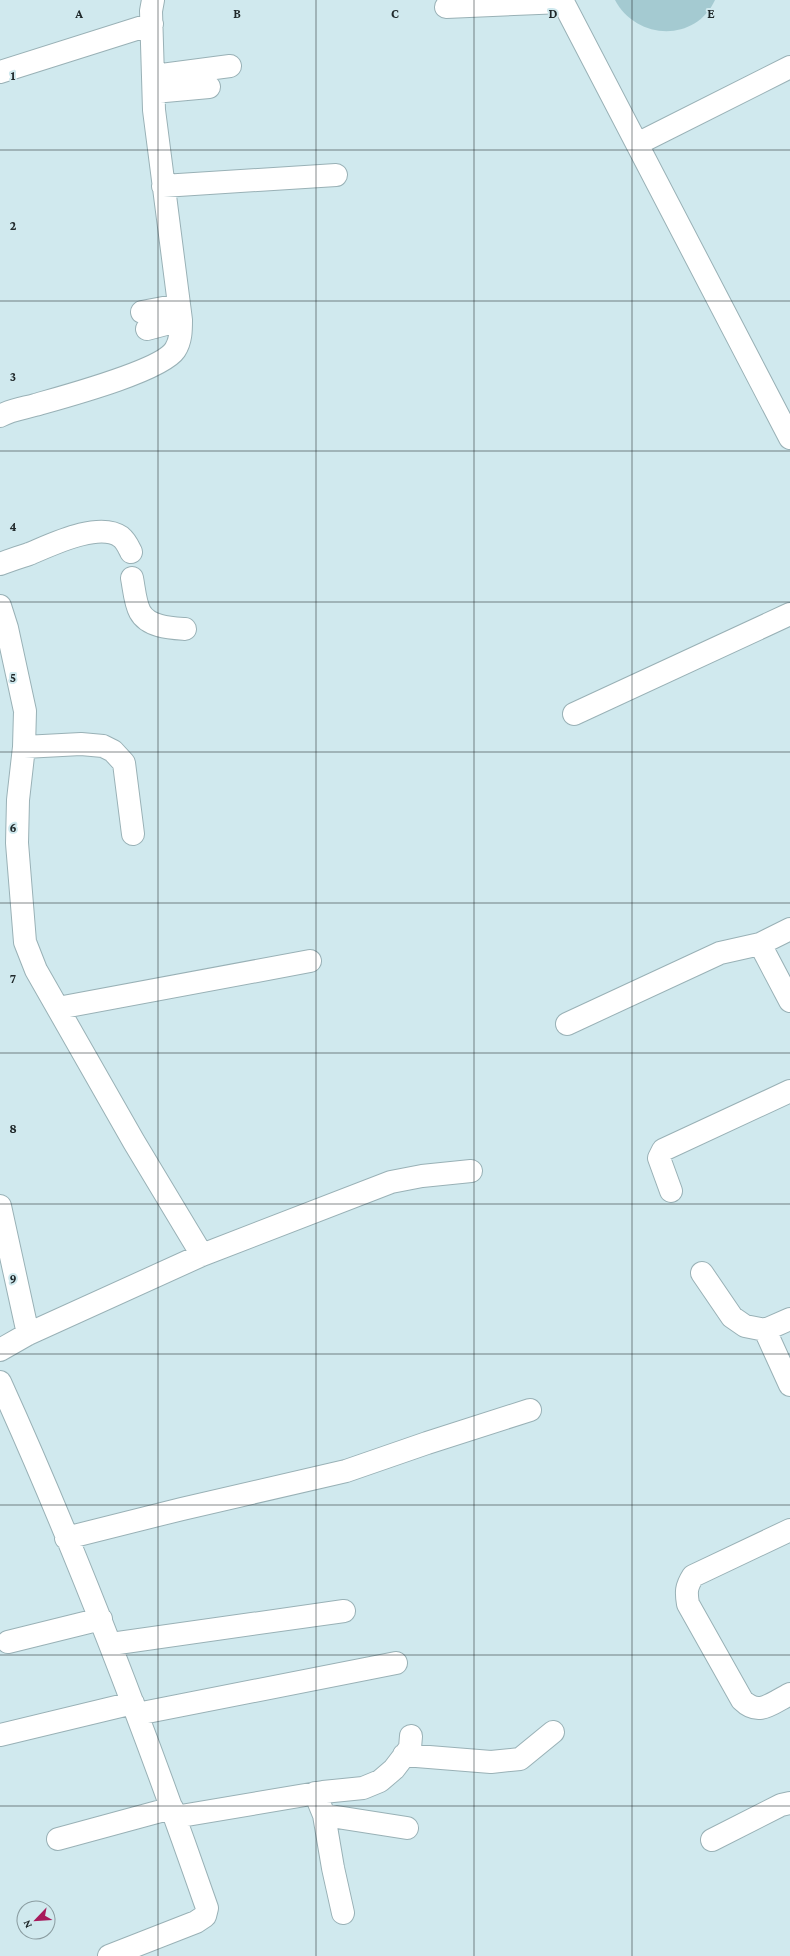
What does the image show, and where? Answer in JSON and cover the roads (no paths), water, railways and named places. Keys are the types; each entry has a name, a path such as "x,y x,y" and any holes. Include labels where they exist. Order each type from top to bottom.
{"street":[{"path":"0,416 102,384 154,365 168,358 176,349 181,330 180,312 163,186 154,84 152,24 153,0"},
{"path":"446,7 563,1 790,438"},
{"path":"0,72 152,24"},
{"path":"154,84 230,66"},
{"path":"637,144 790,68"},
{"path":"154,84 209,87"},
{"path":"163,186 336,175"},
{"path":"145,321 180,312"},
{"path":"0,564 50,544 84,533 105,532 120,536 127,543 131,552"},
{"path":"132,578 140,612 149,622 169,628 185,629"},
{"path":"1,610 25,711 24,747 19,786 17,843 25,942 36,970 134,1142 202,1255"},
{"path":"574,714 790,614"},
{"path":"24,747 81,744 103,746 113,751 124,763 134,834"},
{"path":"567,1024 720,953 760,944 790,930"},
{"path":"760,944 790,1001"},
{"path":"58,1008 310,961"},
{"path":"671,1191 659,1158 663,1150 790,1091"},
{"path":"0,1350 28,1334 202,1255 390,1182 422,1176 471,1171"},
{"path":"0,1206 28,1334"},
{"path":"702,1273 732,1317 745,1326 765,1330 790,1320"},
{"path":"765,1330 790,1385"},
{"path":"0,1382 111,1644 174,1813 206,1908 205,1916 196,1922 109,1956"},
{"path":"66,1538 182,1509 346,1471 530,1410"},
{"path":"790,1530 693,1576 686,1593 692,1611 742,1700 750,1708 760,1709 790,1694"},
{"path":"111,1644 344,1611"},
{"path":"8,1642 101,1619"},
{"path":"0,1735 396,1662"},
{"path":"58,1838 174,1813 315,1793 363,1788 380,1782 394,1769 408,1746 491,1762 520,1759 553,1732"},
{"path":"315,1793 324,1815 333,1868 344,1912"},
{"path":"712,1840 781,1805 790,1804"},
{"path":"324,1815 407,1828"}]}
